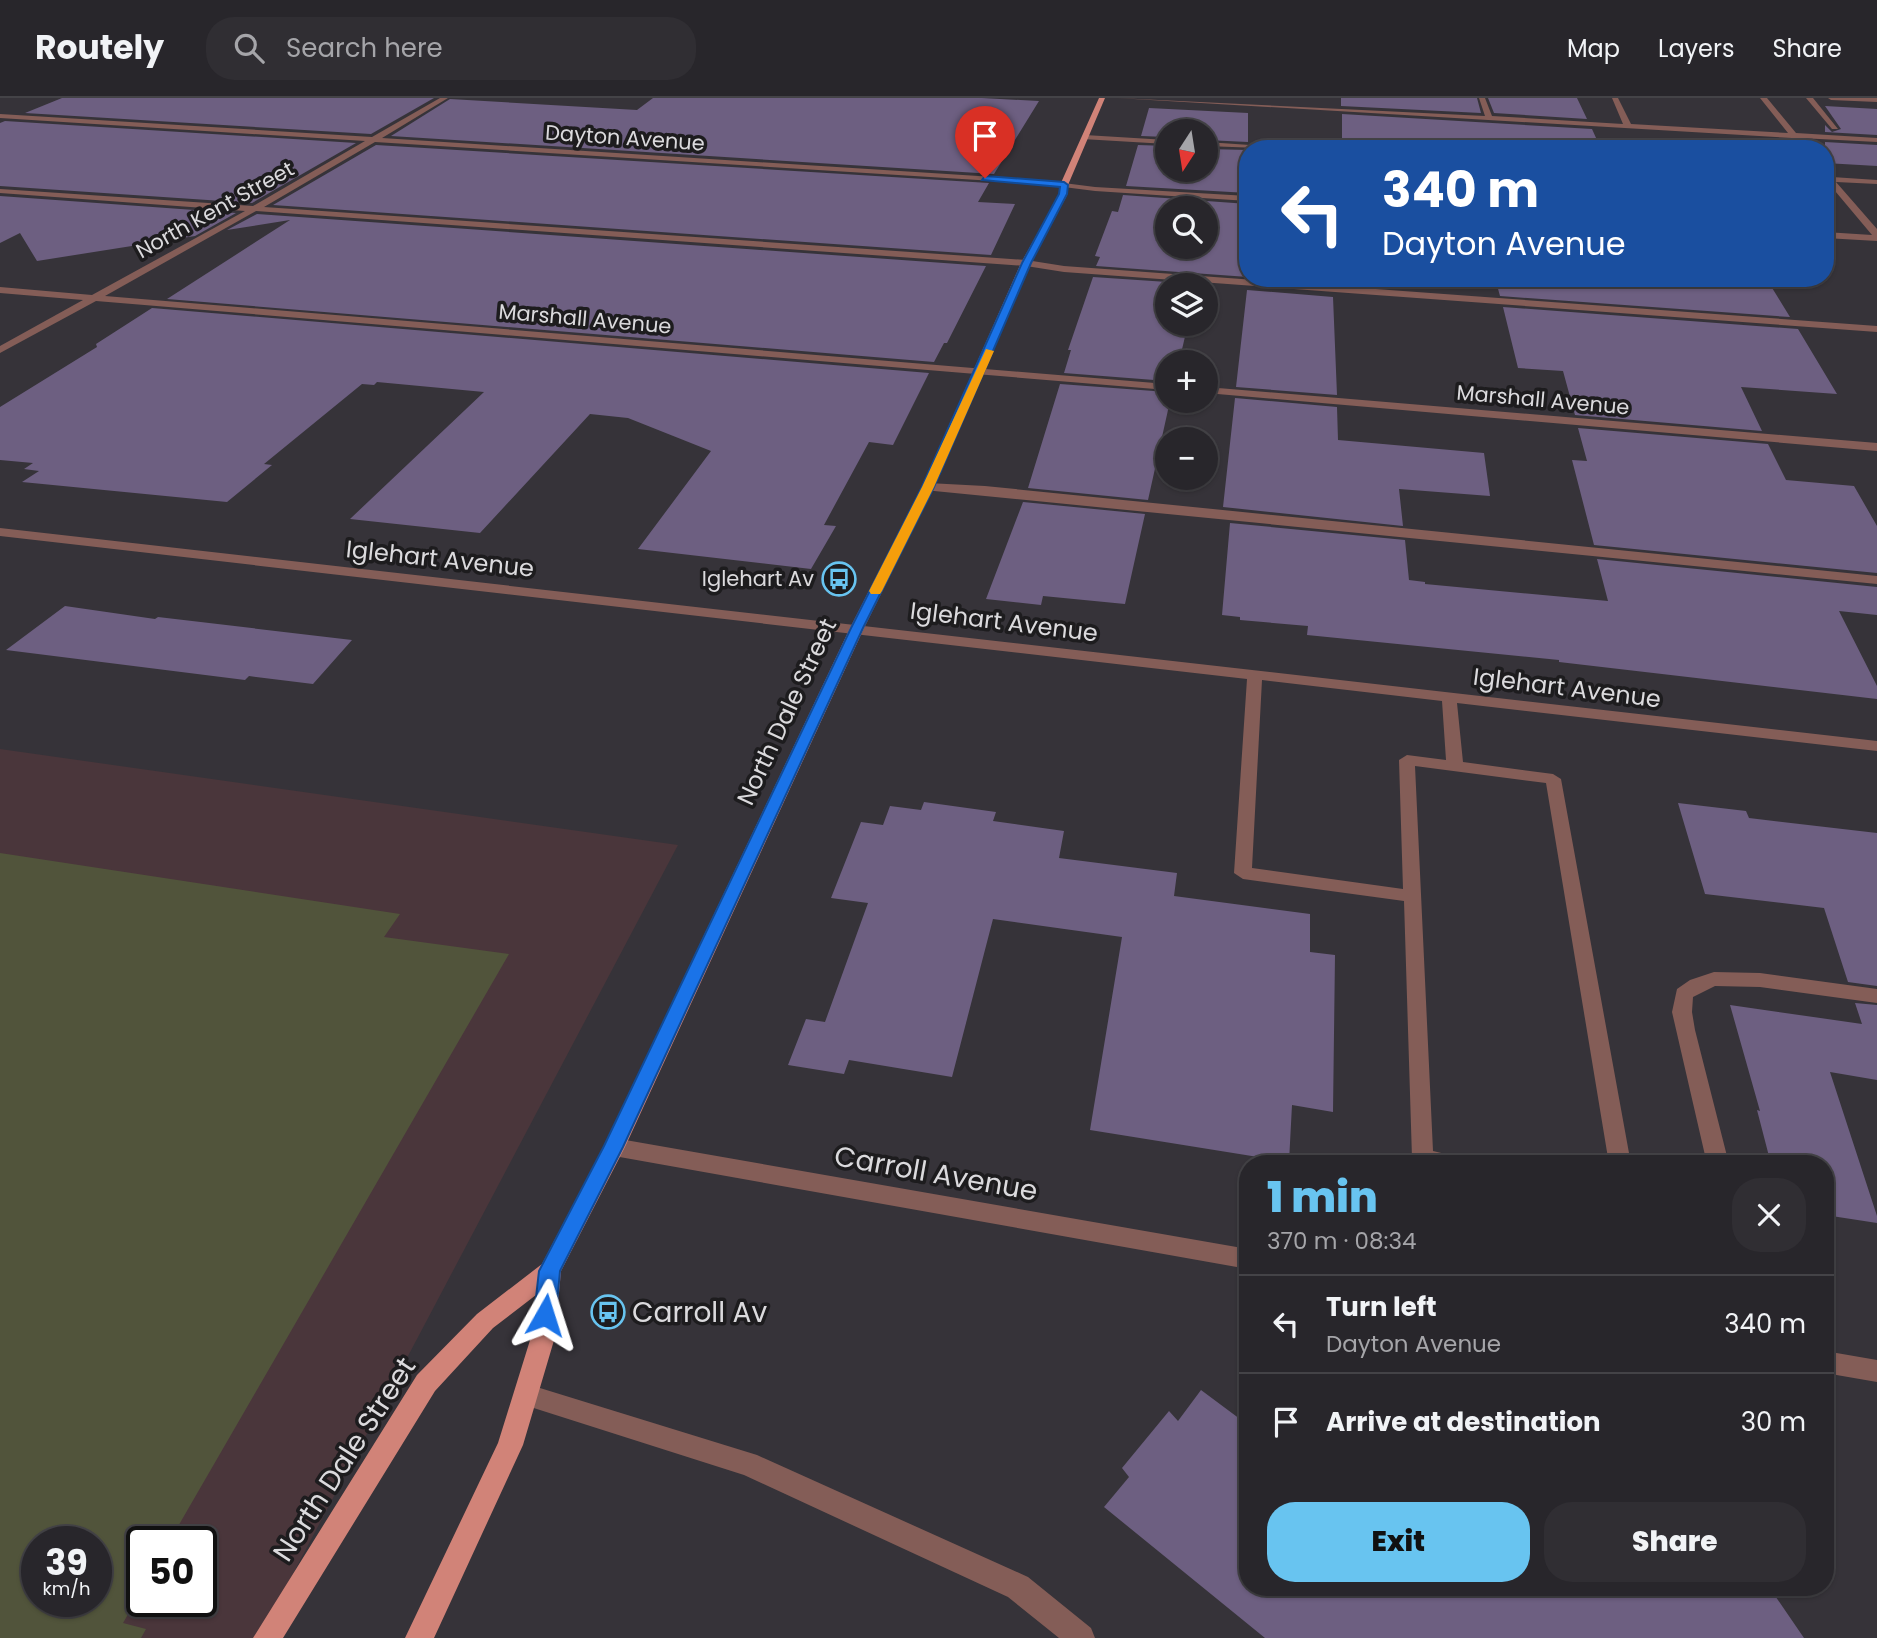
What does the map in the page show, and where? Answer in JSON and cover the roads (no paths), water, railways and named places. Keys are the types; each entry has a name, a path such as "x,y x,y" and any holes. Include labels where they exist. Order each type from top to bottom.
{"main road":[{"name":"North Dale Street","path":"419,1638 497,1476 527,1395 543,1337 550,1271 614,1147 857,628 928,487 1026,263 1063,194 1064,185 1102,98"},
{"name":"North Dale Street","path":"267,1638 426,1383 485,1321 550,1271"}],"street":[{"name":"North Kent Street","path":"0,350 254,209 445,98"},
{"path":"1120,98 1877,140"},
{"path":"1297,98 1297,108"},
{"path":"1482,98 1489,118"},
{"path":"1615,98 1628,126"},
{"path":"1763,98 1798,140"},
{"path":"1809,98 1835,127"},
{"path":"1831,98 1877,100"},
{"name":"Dayton Avenue","path":"0,116 1239,197"},
{"path":"1085,137 1155,141"},
{"path":"1218,145 1239,146"},
{"path":"1834,179 1877,182"},
{"path":"1834,186 1877,236"},
{"path":"0,191 1026,263 1239,281"},
{"path":"1834,235 1877,236"},
{"path":"1317,287 1877,329"},
{"name":"Marshall Avenue","path":"0,290 1155,386"},
{"name":"Marshall Avenue","path":"1218,391 1877,447"},
{"path":"928,487 985,490 1877,580"},
{"name":"Iglehart Avenue","path":"0,532 1877,746"},
{"path":"1255,674 1243,873 1412,896"},
{"path":"1448,697 1455,766"},
{"path":"1423,1155 1407,760 1553,779 1618,1155"},
{"path":"1716,1155 1685,1030 1682,1012 1684,994 1697,985 1714,979 1760,981 1877,996"},
{"name":"Carroll Avenue","path":"614,1147 1239,1257"},
{"path":"1834,1364 1877,1371"},
{"path":"527,1395 748,1464 1018,1587 1081,1638"}],"place":[{"name":"Iglehart Av","path":"839,579"},
{"name":"Carroll Av","path":"608,1312"}]}
